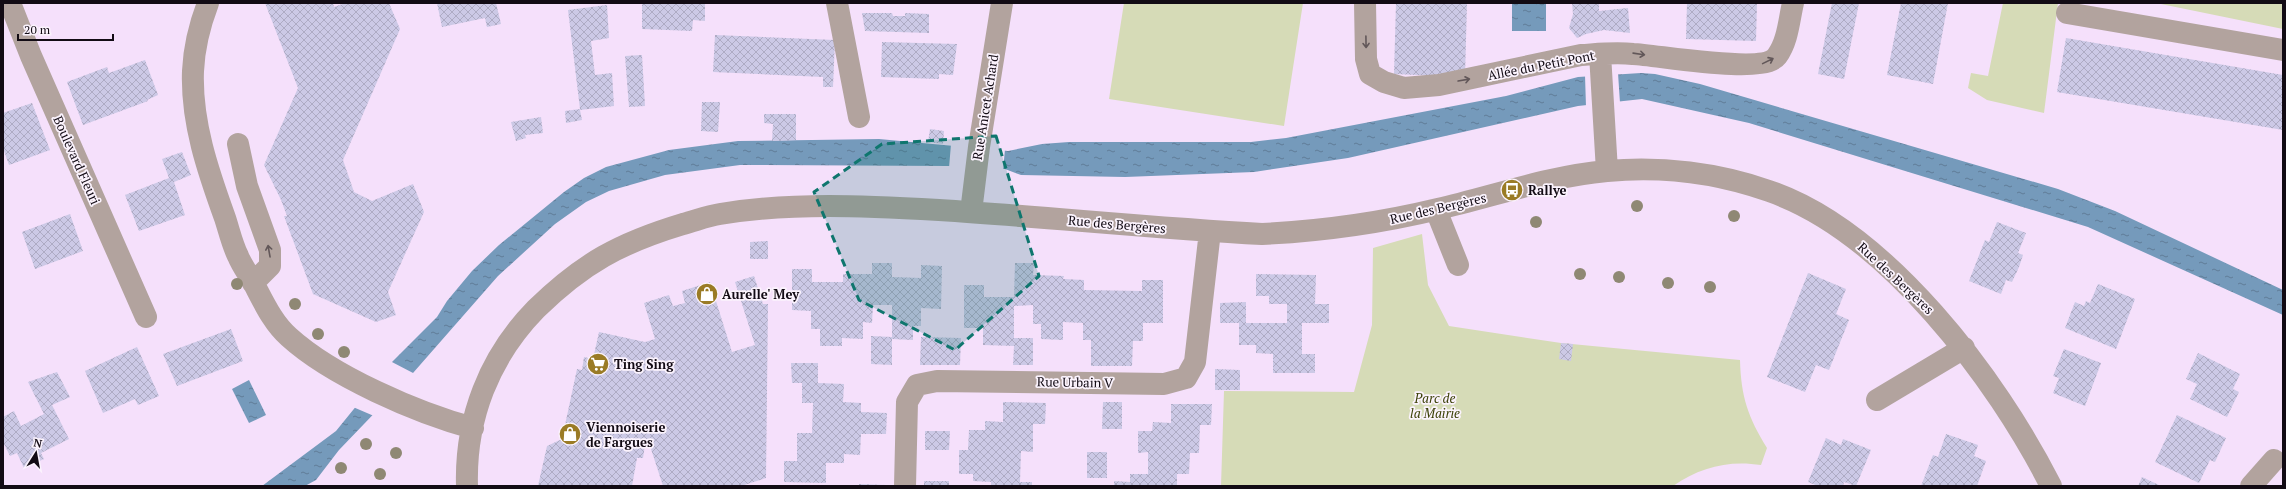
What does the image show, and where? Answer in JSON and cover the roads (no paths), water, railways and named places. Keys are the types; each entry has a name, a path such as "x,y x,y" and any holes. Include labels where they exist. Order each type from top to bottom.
{"street":[{"name":"Boulevard Fleuri","path":"10,3 30,56 146,317"},
{"path":"208,3 200,24 193,71 196,121 207,166 238,255 268,312 288,337 315,357 394,399 448,421 473,428"},
{"path":"837,3 859,118"},
{"name":"Rue Anicet Achard","path":"971,212 975,171 1002,3"},
{"name":"Allée du Petit Pont","path":"1365,3 1366,59 1370,74 1384,82 1404,88 1439,85 1581,55 1600,62 1633,54 1700,62 1762,64 1777,57 1783,45 1793,3"},
{"path":"2067,13 2283,50"},
{"path":"1600,62 1607,171"},
{"path":"238,144 247,186 270,250 270,266 253,283"},
{"name":"Rue des Bergères","path":"467,486 466,468 473,428 482,392 492,367 516,330 558,288 595,260 640,238 718,214 773,208 865,206 971,212 1262,234 1314,231 1373,223 1436,210 1564,177 1607,171 1641,169 1689,172 1729,179 1763,189 1797,203 1856,240 1883,263 1938,318 1964,348 2015,423 2051,486"},
{"path":"1436,210 1458,265"},
{"name":"Rue Urbain V","path":"906,486 907,402 917,385 937,381 1164,384 1186,378 1195,362 1210,231"},
{"path":"1877,400 1964,348"},
{"path":"2252,486 2274,460"}],"water":[{"path":"1512,3 1546,3 1546,31 1512,31"},
{"path":"1641,73 1655,74 1700,84 2058,189 2115,211 2283,290 2283,315 2088,227 1749,123 1642,99 1578,106 1348,158 1254,172 1125,177 1021,175 1005,169 948,166 740,165 665,175 609,191 586,202 555,224 498,276 413,373 339,450 316,480 305,486 262,486 336,431 392,362 437,317 447,301 472,271 499,245 564,192 584,178 606,167 669,150 738,141 879,139 1008,151 1042,144 1069,142 1251,142 1286,138 1506,96 1578,77"},
{"path":"249,380 266,415 249,423 232,389"}],"place":[{"name":"Rallye","path":"1512,190"},
{"name":"Aurelle' Mey","path":"707,294"},
{"name":"Ting Sing","path":"598,364"},
{"name":"Viennoiserie de Fargues","path":"570,434"}],"park label":[{"name":"Parc de la Mairie","path":"1435,406"}]}
